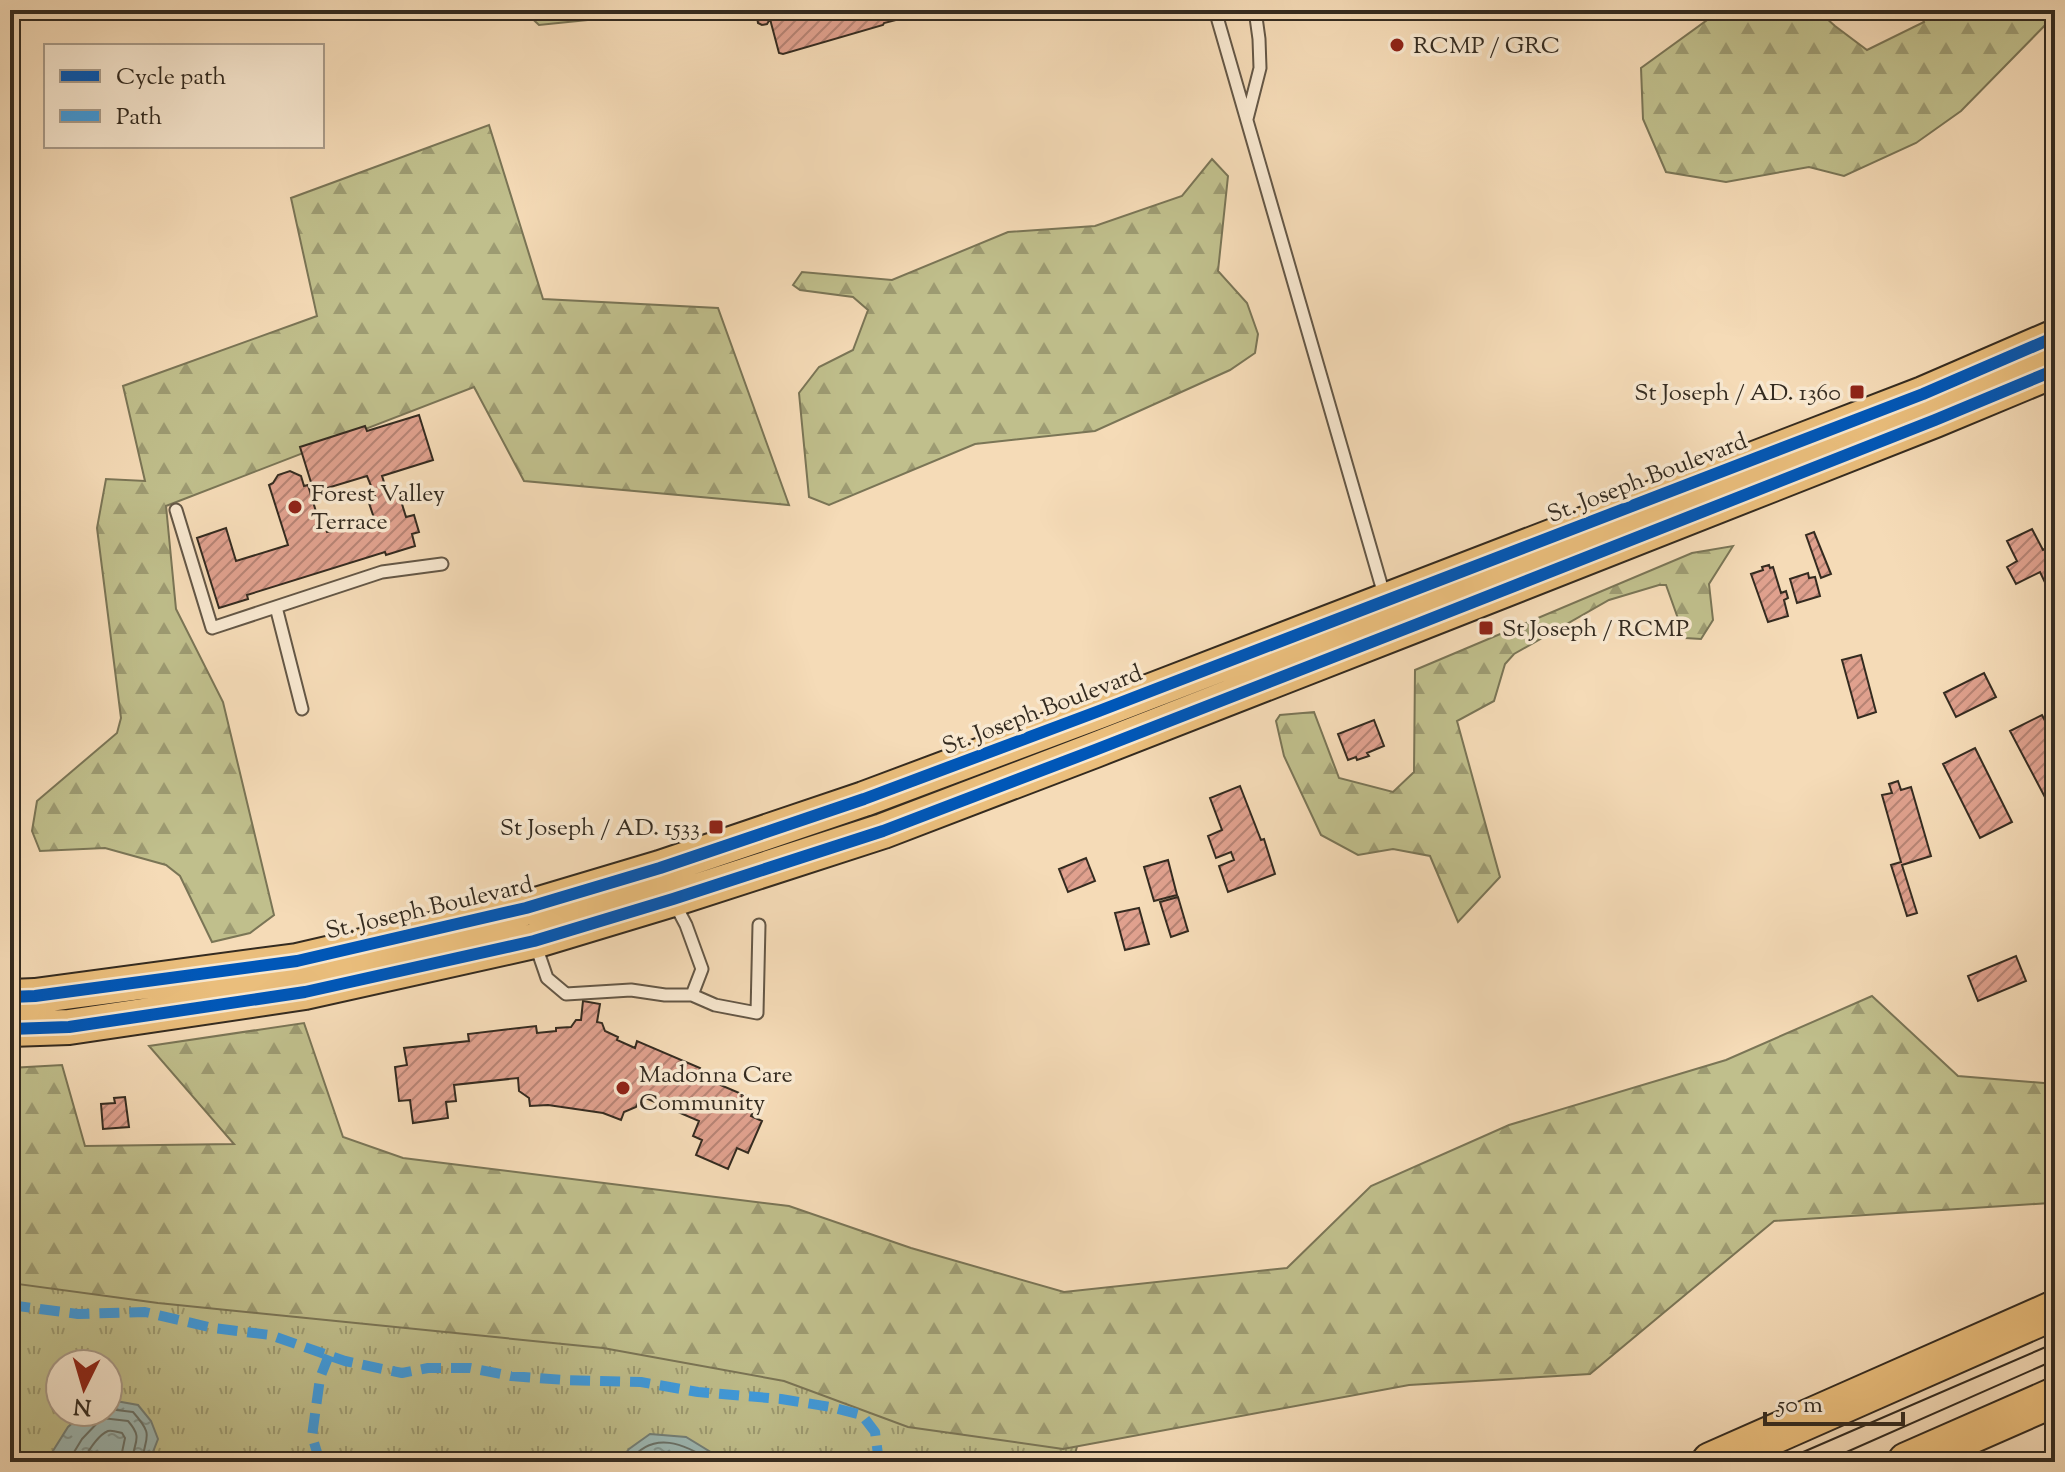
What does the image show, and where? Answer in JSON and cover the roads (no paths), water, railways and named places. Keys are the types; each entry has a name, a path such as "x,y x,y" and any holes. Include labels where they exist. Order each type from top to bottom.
{"highway":[{"path":"1711,1462 2055,1310"},
{"path":"1907,1462 2055,1397"}],"main road":[{"name":"St. Joseph Boulevard","path":"1929,407 2055,337"},
{"name":"St. Joseph Boulevard","path":"10,1029 69,1027 305,992 534,941 673,899 883,831 1119,741 1392,617 1929,407 2055,370"},
{"name":"St. Joseph Boulevard","path":"10,997 297,961 526,908 660,868 864,799 1104,709 1392,617"},
{"path":"1104,709 1119,741"},
{"path":"660,868 673,899"}],"lane":[{"path":"1215,10 1392,617"},
{"path":"1247,120 1260,68 1255,10"},
{"path":"176,510 212,628 382,572 442,564"},
{"path":"276,607 302,709"},
{"path":"673,899 702,969 692,995"},
{"path":"534,941 547,978 566,994 631,990 692,995 715,1005 757,1013 759,925"}],"water":[{"path":"124,1402 138,1405 151,1421 158,1439 149,1462 46,1462 67,1428 124,1428"},
{"path":"650,1434 686,1437 727,1462 619,1462 629,1449"}],"tram line":[{"path":"1780,1462 2055,1343"},
{"path":"1824,1462 2055,1360"}],"place":[{"name":"RCMP / GRC","path":"1397,45"},
{"name":"St Joseph / AD. 1360","path":"1857,392"},
{"name":"Forest Valley Terrace","path":"295,507"},
{"name":"St Joseph / RCMP","path":"1486,628"},
{"name":"St Joseph / AD. 1533","path":"716,827"},
{"name":"Madonna Care Community","path":"623,1088"}]}
